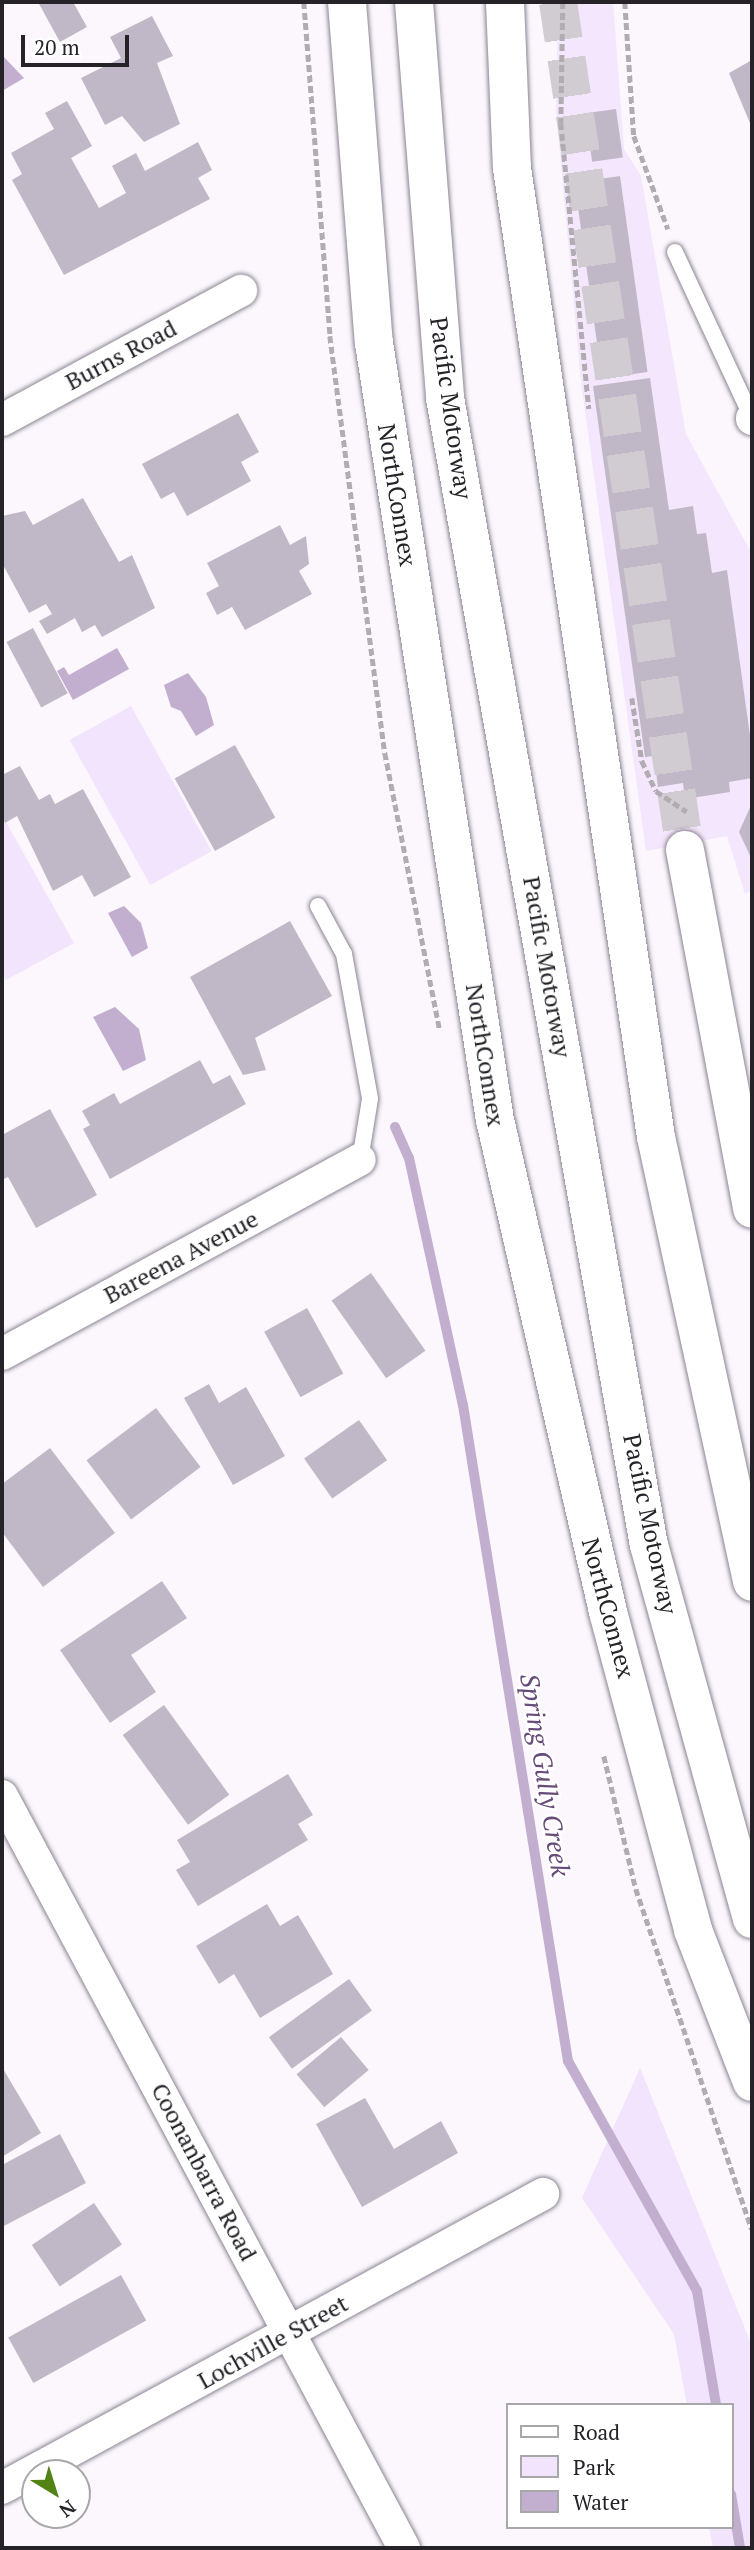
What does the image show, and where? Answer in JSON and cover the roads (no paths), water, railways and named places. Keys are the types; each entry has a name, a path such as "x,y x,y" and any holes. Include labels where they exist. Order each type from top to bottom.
{"highway":[{"name":"NorthConnex","path":"347,2 374,343 495,1120 611,1625 694,1930 752,2082"},
{"name":"Pacific Motorway","path":"414,2 444,398 649,1545 752,1919"},
{"path":"505,2 512,168 652,1110 752,1582"},
{"path":"689,833 752,1209"}],"street":[{"name":"Burns Road","path":"2,419 241,291"},
{"name":"Bareena Avenue","path":"2,1354 360,1160"},
{"name":"Coonanbarra Road","path":"2,1796 404,2548"},
{"name":"Lochville Street","path":"2,2488 543,2194"}],"lane":[{"path":"675,252 752,419"},
{"path":"318,906 344,954 370,1099 360,1160"}],"water":[{"path":"2,55 24,78 2,91"},
{"path":"117,648 129,669 73,700 57,671 64,667 69,675"},
{"path":"188,673 206,697 214,725 196,736 181,711 171,707 164,685"},
{"path":"124,906 141,923 148,948 132,957 108,913"},
{"path":"115,1007 139,1029 146,1060 123,1071 93,1017"}],"waterway":[{"name":"Spring Gully Creek","path":"395,1127 409,1158 463,1405 568,2061 697,2291 716,2403"},
{"name":"Spring Gully Creek","path":"733,2506 740,2548"}],"tunnel":[{"path":"558,2 685,850"}]}
